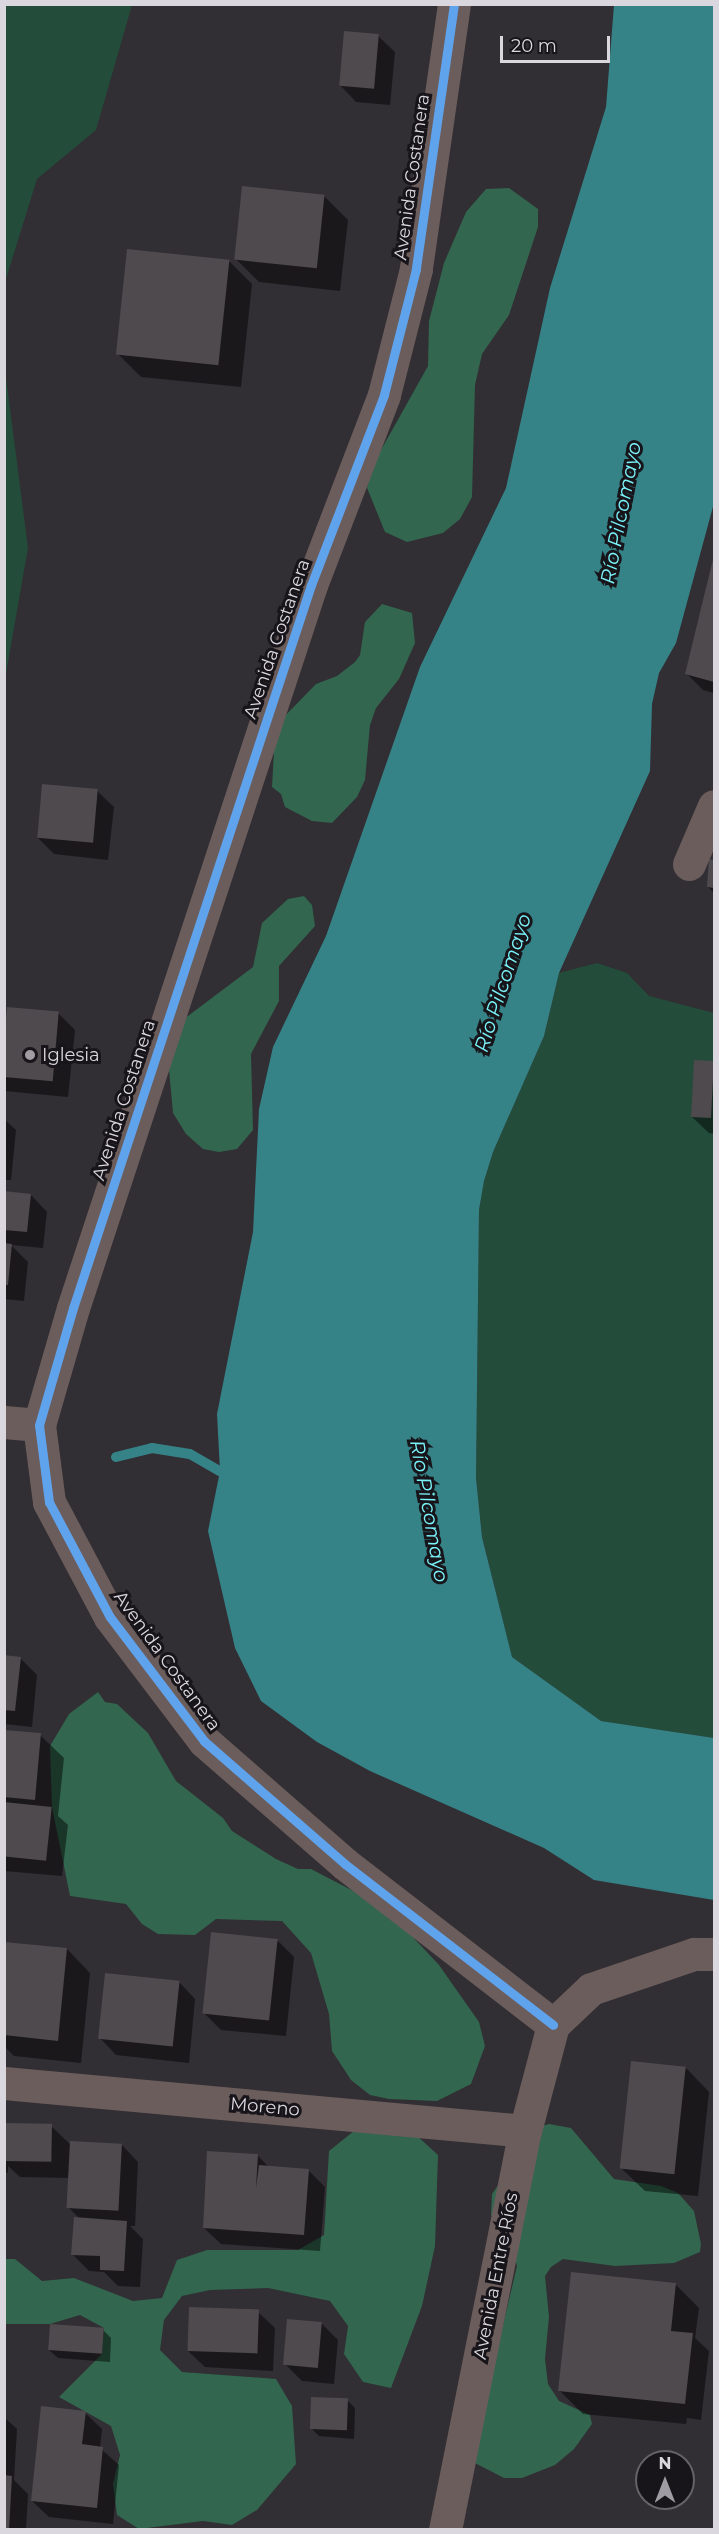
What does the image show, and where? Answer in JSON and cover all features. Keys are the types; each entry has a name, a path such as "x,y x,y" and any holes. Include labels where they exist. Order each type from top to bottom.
{"street":[{"name":"Avenida Costanera","path":"454,4 416,269 384,395 308,595 77,1297 39,1425 49,1502 110,1617 204,1741 345,1864 554,2025"},
{"path":"689,864 714,806"},
{"path":"4,1422 39,1425"},
{"path":"554,2025 591,1989 693,1954 714,1954"},
{"name":"Avenida Entre Ríos","path":"445,2529 525,2132 554,2025"},
{"name":"Moreno","path":"4,2083 525,2132"}],"green space":[{"path":"5,4 132,5 96,130 37,179 5,282"},
{"path":"509,188 538,209 538,227 509,315 482,354 475,385 472,497 460,519 443,533 407,542 385,532 367,488 372,466 428,366 429,321 444,263 466,212 486,189"},
{"path":"4,362 28,548 5,679 4,679"},
{"path":"382,604 412,613 415,643 399,679 376,708 370,725 365,780 357,797 332,823 312,821 285,807 281,794 272,787 275,732 279,722 316,684 337,676 355,662 360,655 365,622"},
{"path":"304,896 312,905 315,926 279,966 279,1001 251,1054 253,1130 237,1149 219,1152 203,1149 186,1134 173,1113 169,1070 184,1019 253,967 262,923 288,899"},
{"path":"597,963 627,973 649,996 714,1013 714,1738 601,1721 512,1657 482,1536 476,1478 479,1210 484,1181 493,1152 544,1036 559,973"},
{"path":"98,1692 105,1702 117,1704 148,1733 176,1781 223,1818 232,1831 276,1859 298,1869 311,1869 363,1896 410,1934 439,1965 479,2022 485,2046 471,2084 437,2101 389,2099 370,2095 351,2080 332,2051 329,2014 311,1953 282,1921 216,1919 195,1935 158,1934 142,1924 126,1904 70,1896 52,1807 50,1746 69,1714"},
{"path":"549,2124 571,2128 614,2179 661,2186 678,2193 694,2211 701,2244 700,2252 674,2263 615,2266 563,2259 551,2267 545,2276 549,2317 545,2359 548,2384 559,2401 590,2415 592,2424 574,2449 555,2465 522,2478 504,2478 471,2461 517,2266 510,2241 491,2215 492,2194 539,2127"},
{"path":"354,2131 415,2134 438,2155 435,2246 422,2306 391,2388 363,2382 344,2354 348,2326 330,2301 268,2288 210,2290 182,2296 164,2320 160,2350 182,2372 276,2379 292,2406 296,2464 257,2510 232,2525 203,2521 139,2529 117,2515 113,2484 120,2455 111,2426 59,2397 102,2354 104,2328 80,2315 50,2324 5,2324 5,2259 15,2259 42,2281 74,2278 133,2301 162,2298 177,2260 207,2250 298,2250 324,2235 329,2151"}],"water":[{"name":"Río Pilcomayo","path":"614,5 714,5 714,503 676,643 659,673 652,704 650,771 559,973 544,1036 493,1152 484,1181 479,1210 476,1478 482,1537 512,1657 601,1721 714,1738 714,1900 594,1880 544,1848 370,1771 317,1742 261,1701 235,1648 208,1531 220,1471 217,1414 253,1232 259,1109 273,1047 326,936 420,667 506,488 550,288 606,107"}],"building":[{"path":"344,31 379,34 374,89 339,86"},
{"path":"242,186 325,195 317,268 234,260"},
{"path":"127,249 229,260 218,365 116,354"},
{"path":"714,555 714,682 685,674"},
{"path":"42,784 98,789 93,843 37,838"},
{"path":"709,859 714,860 714,888 707,887"},
{"name":"Iglesia","path":"7,1007 59,1012 53,1081 4,1077"},
{"path":"694,1060 714,1061 711,1118 691,1117"},
{"path":"4,1191 31,1194 27,1232 4,1230"},
{"path":"4,1243 12,1244 8,1285 4,1285"},
{"path":"4,1655 21,1657 15,1711 4,1710"},
{"path":"4,1730 41,1733 35,1800 4,1797"},
{"path":"4,1802 52,1807 46,1861 4,1856"},
{"path":"211,1932 278,1939 269,2021 202,2014"},
{"path":"4,1942 67,1948 58,2041 4,2035"},
{"path":"105,1973 180,1981 173,2046 98,2039"},
{"path":"631,2061 686,2067 674,2174 620,2168"},
{"path":"4,2123 52,2124 51,2162 4,2161"},
{"path":"70,2141 122,2144 118,2211 66,2208"},
{"path":"207,2151 258,2154 256,2188 259,2165 309,2169 304,2235 203,2228"},
{"path":"74,2217 127,2221 124,2271 100,2270 100,2256 71,2255"},
{"path":"571,2272 676,2283 671,2331 693,2333 685,2404 558,2391"},
{"path":"189,2307 259,2309 257,2353 187,2351"},
{"path":"287,2319 322,2322 318,2368 283,2365"},
{"path":"50,2324 104,2328 102,2354 48,2350"},
{"path":"311,2397 348,2398 347,2430 310,2429"},
{"path":"41,2406 86,2411 82,2444 103,2447 97,2508 31,2501"},
{"path":"4,2475 12,2476 9,2530 4,2530"}],"waterway":[{"path":"116,1457 152,1448 190,1454 220,1471 232,1473"}],"cycle path":[{"path":"454,4 416,269 384,395 311,585 73,1308 39,1425 49,1502 110,1617 204,1741 345,1864 553,2025"}],"place":[{"name":"Iglesia","path":"30,1055"}]}
